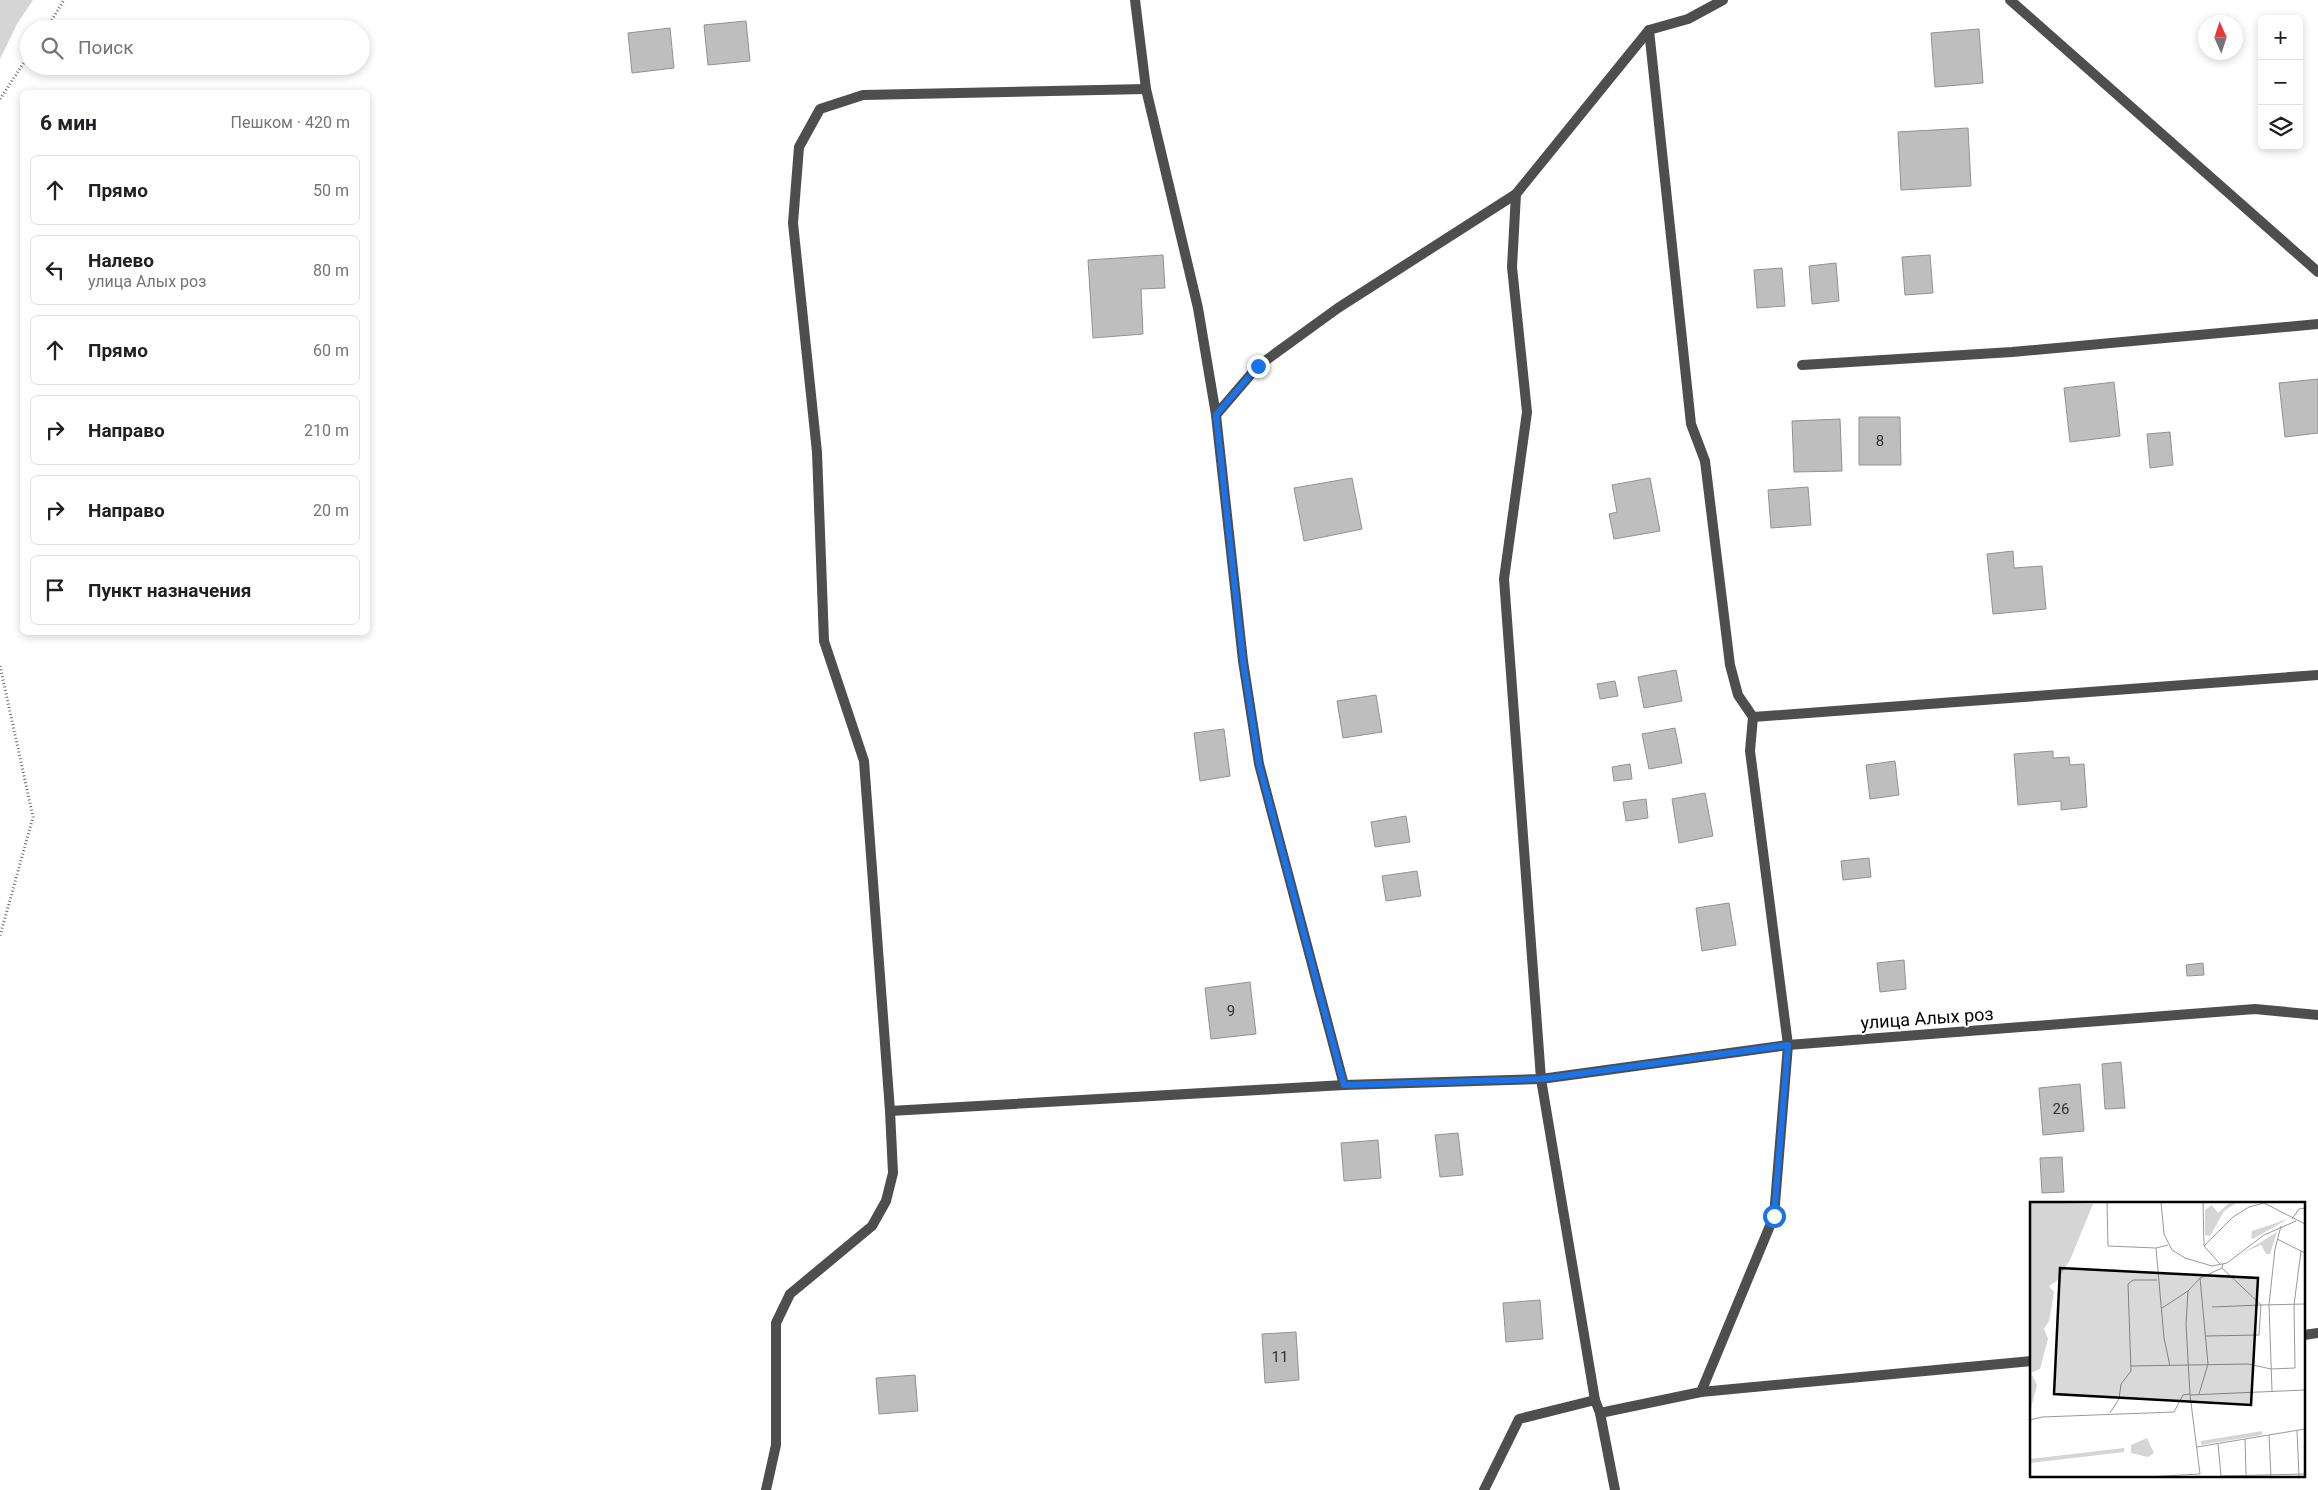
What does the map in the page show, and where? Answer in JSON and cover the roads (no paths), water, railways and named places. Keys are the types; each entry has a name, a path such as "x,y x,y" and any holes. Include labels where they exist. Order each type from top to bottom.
{"street":[{"path":"1135,0 1146,89 1198,308 1216,415 1243,661 1259,764 1344,1085"},
{"path":"1216,415 1258,366 1338,308 1516,194 1648,30 1688,19 1723,0"},
{"path":"2010,0 2318,272"},
{"path":"1648,30 1691,424 1705,461 1730,665 1738,695 1753,717 1750,751 1788,1045 1774,1216 1701,1392"},
{"path":"766,1490 776,1444 776,1323 790,1294 872,1226 886,1201 893,1173 864,761 824,641 817,452 793,223 799,147 820,108 863,96 1146,89"},
{"path":"1516,194 1512,268 1527,412 1504,579 1541,1079 1595,1400 1600,1413 1614,1490"},
{"path":"1802,365 2012,352 2318,324"},
{"path":"1753,717 2318,675"},
{"name":"улица Алых роз","path":"890,1111 1344,1085 1541,1079 1788,1045 2255,1009 2318,1016"},
{"path":"1600,1413 1701,1392 2030,1361"},
{"path":"1484,1490 1519,1418 1595,1400"}]}
